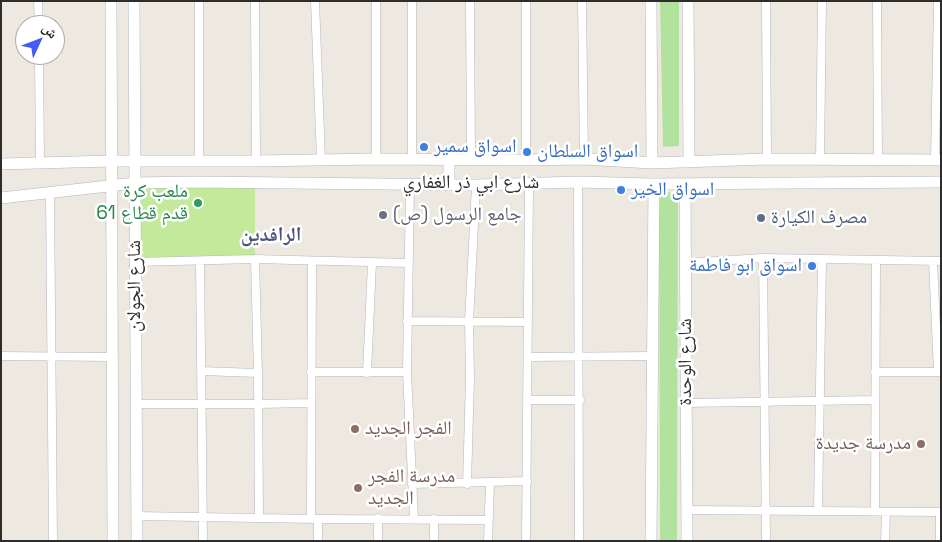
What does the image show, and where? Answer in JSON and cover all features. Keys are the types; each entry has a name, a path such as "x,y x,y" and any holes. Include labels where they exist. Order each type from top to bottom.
{"street":[{"path":"38,1 38,15"},
{"name":"شارع الجولان","path":"111,1 113,541"},
{"name":"شارع الجولان","path":"134,1 137,541"},
{"path":"198,1 199,161"},
{"path":"255,1 256,161"},
{"path":"315,1 321,160"},
{"path":"376,1 376,159"},
{"path":"412,1 412,159"},
{"path":"470,1 471,160"},
{"path":"526,1 526,160"},
{"path":"582,1 584,159"},
{"path":"651,1 652,162"},
{"path":"688,1 689,162"},
{"path":"766,1 766,158"},
{"path":"820,160 822,1"},
{"path":"877,1 878,161"},
{"path":"938,1 938,160"},
{"path":"39,65 40,163"},
{"name":"شارع ابي ذر الغفاري","path":"1,164 111,161 376,159 584,159 652,162 766,158 878,161 938,160"},
{"path":"449,159 450,184"},
{"name":"شارع ابي ذر الغفاري","path":"1,198 134,183 255,181 476,185 578,182 685,184 941,182"},
{"path":"578,182 580,356 579,541"},
{"path":"410,184 407,372 414,518"},
{"path":"526,541 529,184"},
{"name":"شارع الوحدة","path":"651,541 654,184"},
{"name":"شارع الوحدة","path":"685,184 687,541"},
{"path":"467,484 470,379 469,322 476,185"},
{"path":"50,192 53,541"},
{"path":"686,263 763,258 937,261 939,372 875,372"},
{"path":"763,258 766,541"},
{"path":"818,511 822,259"},
{"path":"135,262 255,260 408,263"},
{"path":"255,260 259,517"},
{"path":"874,511 876,260"},
{"path":"200,261 203,541"},
{"path":"312,262 311,403 315,519 318,541"},
{"path":"367,373 372,263"},
{"path":"407,321 528,322"},
{"path":"1,356 52,358 112,357"},
{"path":"528,356 653,356"},
{"path":"201,371 258,373"},
{"path":"311,372 407,372"},
{"path":"527,400 580,400"},
{"path":"686,403 875,400"},
{"path":"136,404 311,403"},
{"path":"412,484 527,481"},
{"path":"488,541 490,483"},
{"path":"687,510 941,512 940,541"},
{"path":"885,541 886,512"},
{"path":"136,516 488,520"},
{"path":"378,518 378,541"},
{"path":"434,519 434,541"}],"green space":[{"path":"660,1 679,1 679,146 663,147"},
{"name":"ملعب كرة قدم قطاع 61","path":"255,181 255,259 141,260 140,183"},
{"path":"659,192 678,193 677,541 660,541"}],"place":[{"name":"اسواق سمير","path":"424,147"},
{"name":"اسواق السلطان","path":"527,152"},
{"name":"اسواق الخير","path":"621,190"},
{"name":"ملعب كرة قدم قطاع 61","path":"198,203"},
{"name":"جامع الرسول (ص)","path":"383,215"},
{"name":"مصرف الكيارة","path":"761,218"},
{"name":"اسواق ابو فاطمة","path":"812,266"},
{"name":"الفجر الجديد","path":"355,429"},
{"name":"مدرسة جديدة","path":"921,444"},
{"name":"مدرسة الفجر الجديد","path":"358,488"}],"district":[{"name":"الرافدين","path":"271,236"}]}
